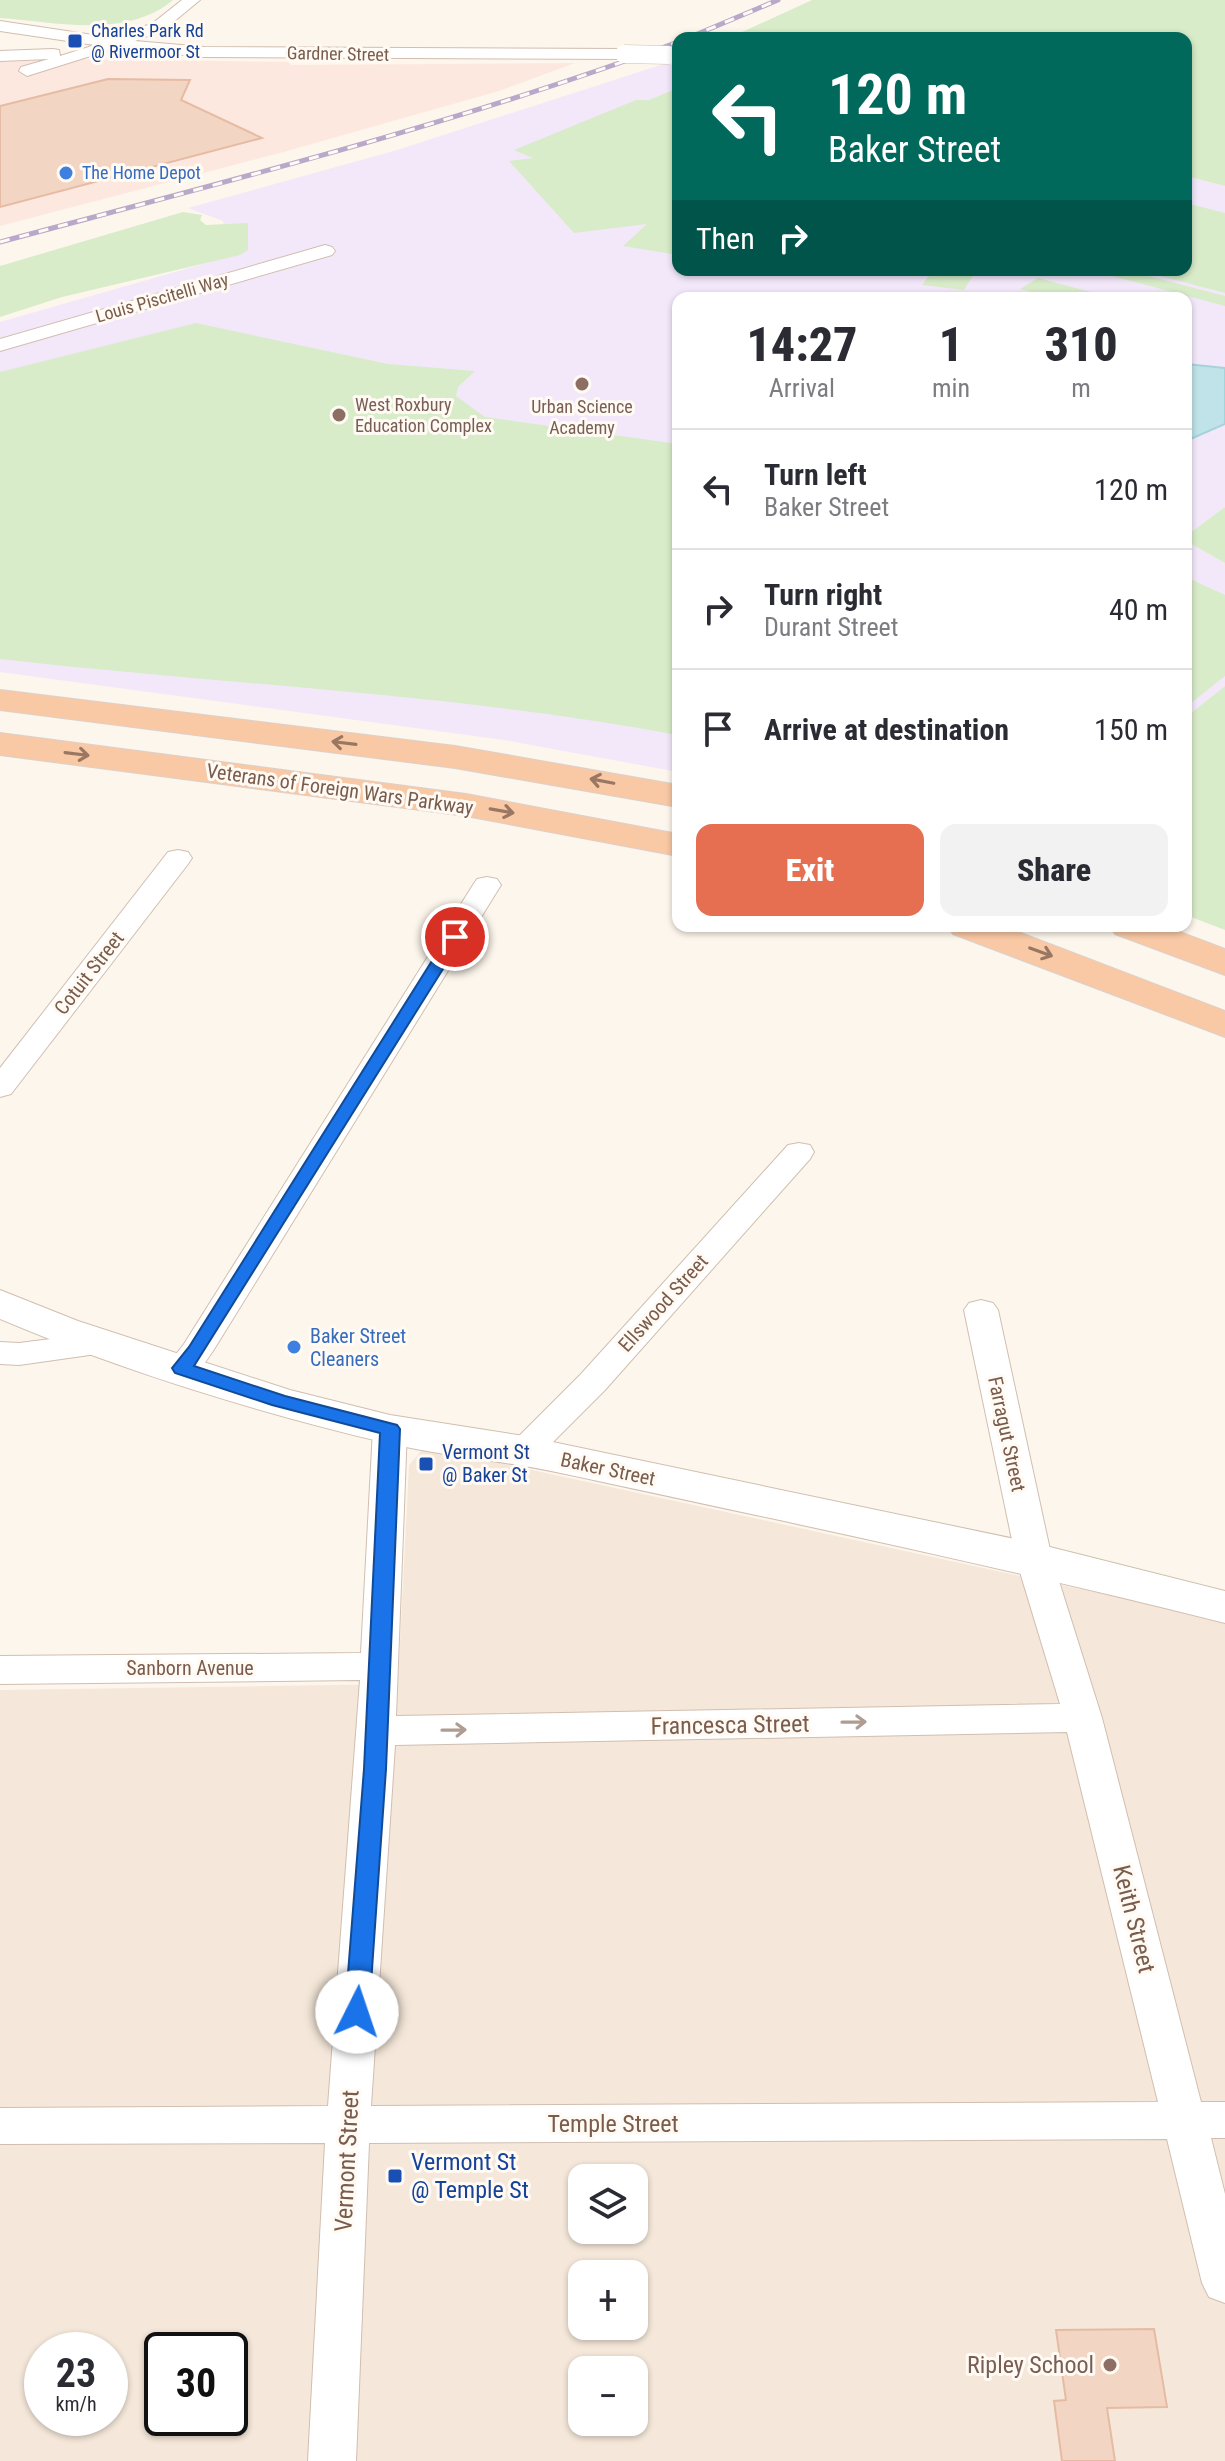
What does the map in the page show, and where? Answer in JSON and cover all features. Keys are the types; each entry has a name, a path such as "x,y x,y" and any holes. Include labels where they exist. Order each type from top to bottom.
{"highway":[{"path":"0,700 505,765 672,795"},
{"path":"275,780 304,738"},
{"name":"Veterans of Foreign Wars Parkway","path":"0,744 490,809 672,844"},
{"path":"983,932 1225,1025"},
{"path":"1145,932 1225,963"}],"street":[{"path":"133,46 96,60 20,72 159,26 192,0"},
{"path":"0,26 114,43"},
{"name":"Gardner Street","path":"0,56 69,53 114,43 204,52 672,55"},
{"name":"Louis Piscitelli Way","path":"0,345 325,251"},
{"name":"Cotuit Street","path":"0,1088 178,858"},
{"path":"182,1368 196,1351 487,885"},
{"name":"Ellswood Street","path":"524,1451 593,1382 799,1152"},
{"name":"Baker Street","path":"0,1303 63,1330 279,1401 390,1429 524,1451 1034,1559 1225,1607"},
{"name":"Farragut Street","path":"981,1310 1034,1559"},
{"path":"0,1353 19,1354 106,1343"},
{"name":"Vermont Street","path":"332,2461 348,2123 376,1731 390,1429"},
{"name":"Keith Street","path":"1034,1559 1205,2120 1225,2283"},
{"name":"Sanborn Avenue","path":"0,1670 379,1666"},
{"name":"Francesca Street","path":"376,1731 1083,1718"},
{"name":"Temple Street","path":"0,2126 1205,2120"}],"shaded area":[{"path":"76,59 288,62 291,65 575,63 499,91 280,153 0,226 0,62"},
{"name":"West Roxbury Education Complex","path":"672,61 672,276 1192,276 1192,178 1225,186 1225,507 1192,532 1192,292 672,292 672,771 504,740 0,672 0,322 210,262 225,234 223,221 188,208 397,150"},
{"path":"1192,544 1225,563 1225,686 1192,712"},
{"path":"436,1449 1172,1609 1225,1624 1225,2461 0,2461 0,1690 398,1684 409,1465 422,1450"}],"green space":[{"path":"0,0 173,0 155,12 134,20 90,25 0,18"},
{"path":"812,0 1225,0 1225,186 1192,178 1192,32 742,32"},
{"path":"672,90 672,254 623,246 647,224 574,233 509,161 533,158 514,150 636,100 649,100"},
{"path":"1192,205 1225,213 1225,293 1161,276 1192,276"},
{"path":"183,212 202,215 200,220 206,225 248,223 248,250 240,255 62,297 0,317 0,266"},
{"path":"929,276 973,276 964,290 922,285"},
{"path":"1112,276 1148,276 1225,296 1225,306 1192,297 1192,292 1172,292"},
{"path":"1038,278 1091,292 1032,292 1020,289"},
{"path":"196,323 388,364 475,371 458,387 456,396 485,417 672,443 672,734 425,699 0,659 0,372"},
{"path":"1225,507 1225,563 1192,544 1192,532"},
{"path":"1192,580 1225,595 1225,676 1192,702"},
{"path":"1225,686 1225,930 1192,917 1192,712"}],"water":[{"path":"1192,365 1225,368 1225,424 1192,438"}],"building":[{"name":"The Home Depot","path":"108,79 190,80 181,100 262,138 0,207 0,106"},
{"name":"Ripley School","path":"1154,2329 1167,2407 1107,2408 1115,2461 1062,2461 1054,2401 1066,2400 1056,2330"}],"railway":[{"path":"702,32 778,0"},
{"path":"0,242 426,125 672,44"}],"place":[{"name":"Charles Park Rd @ Rivermoor St","path":"75,41"},
{"name":"The Home Depot","path":"66,173"},
{"name":"Urban Science Academy","path":"582,384"},
{"name":"West Roxbury Education Complex","path":"339,415"},
{"name":"Baker Street Cleaners","path":"294,1347"},
{"name":"Vermont St @ Baker St","path":"426,1464"},
{"name":"Vermont St @ Temple St","path":"395,2176"},
{"name":"Ripley School","path":"1110,2365"}],"route":[{"path":"357,2012 375,1769 390,1429 279,1401 182,1368 196,1351 455,937"}]}
